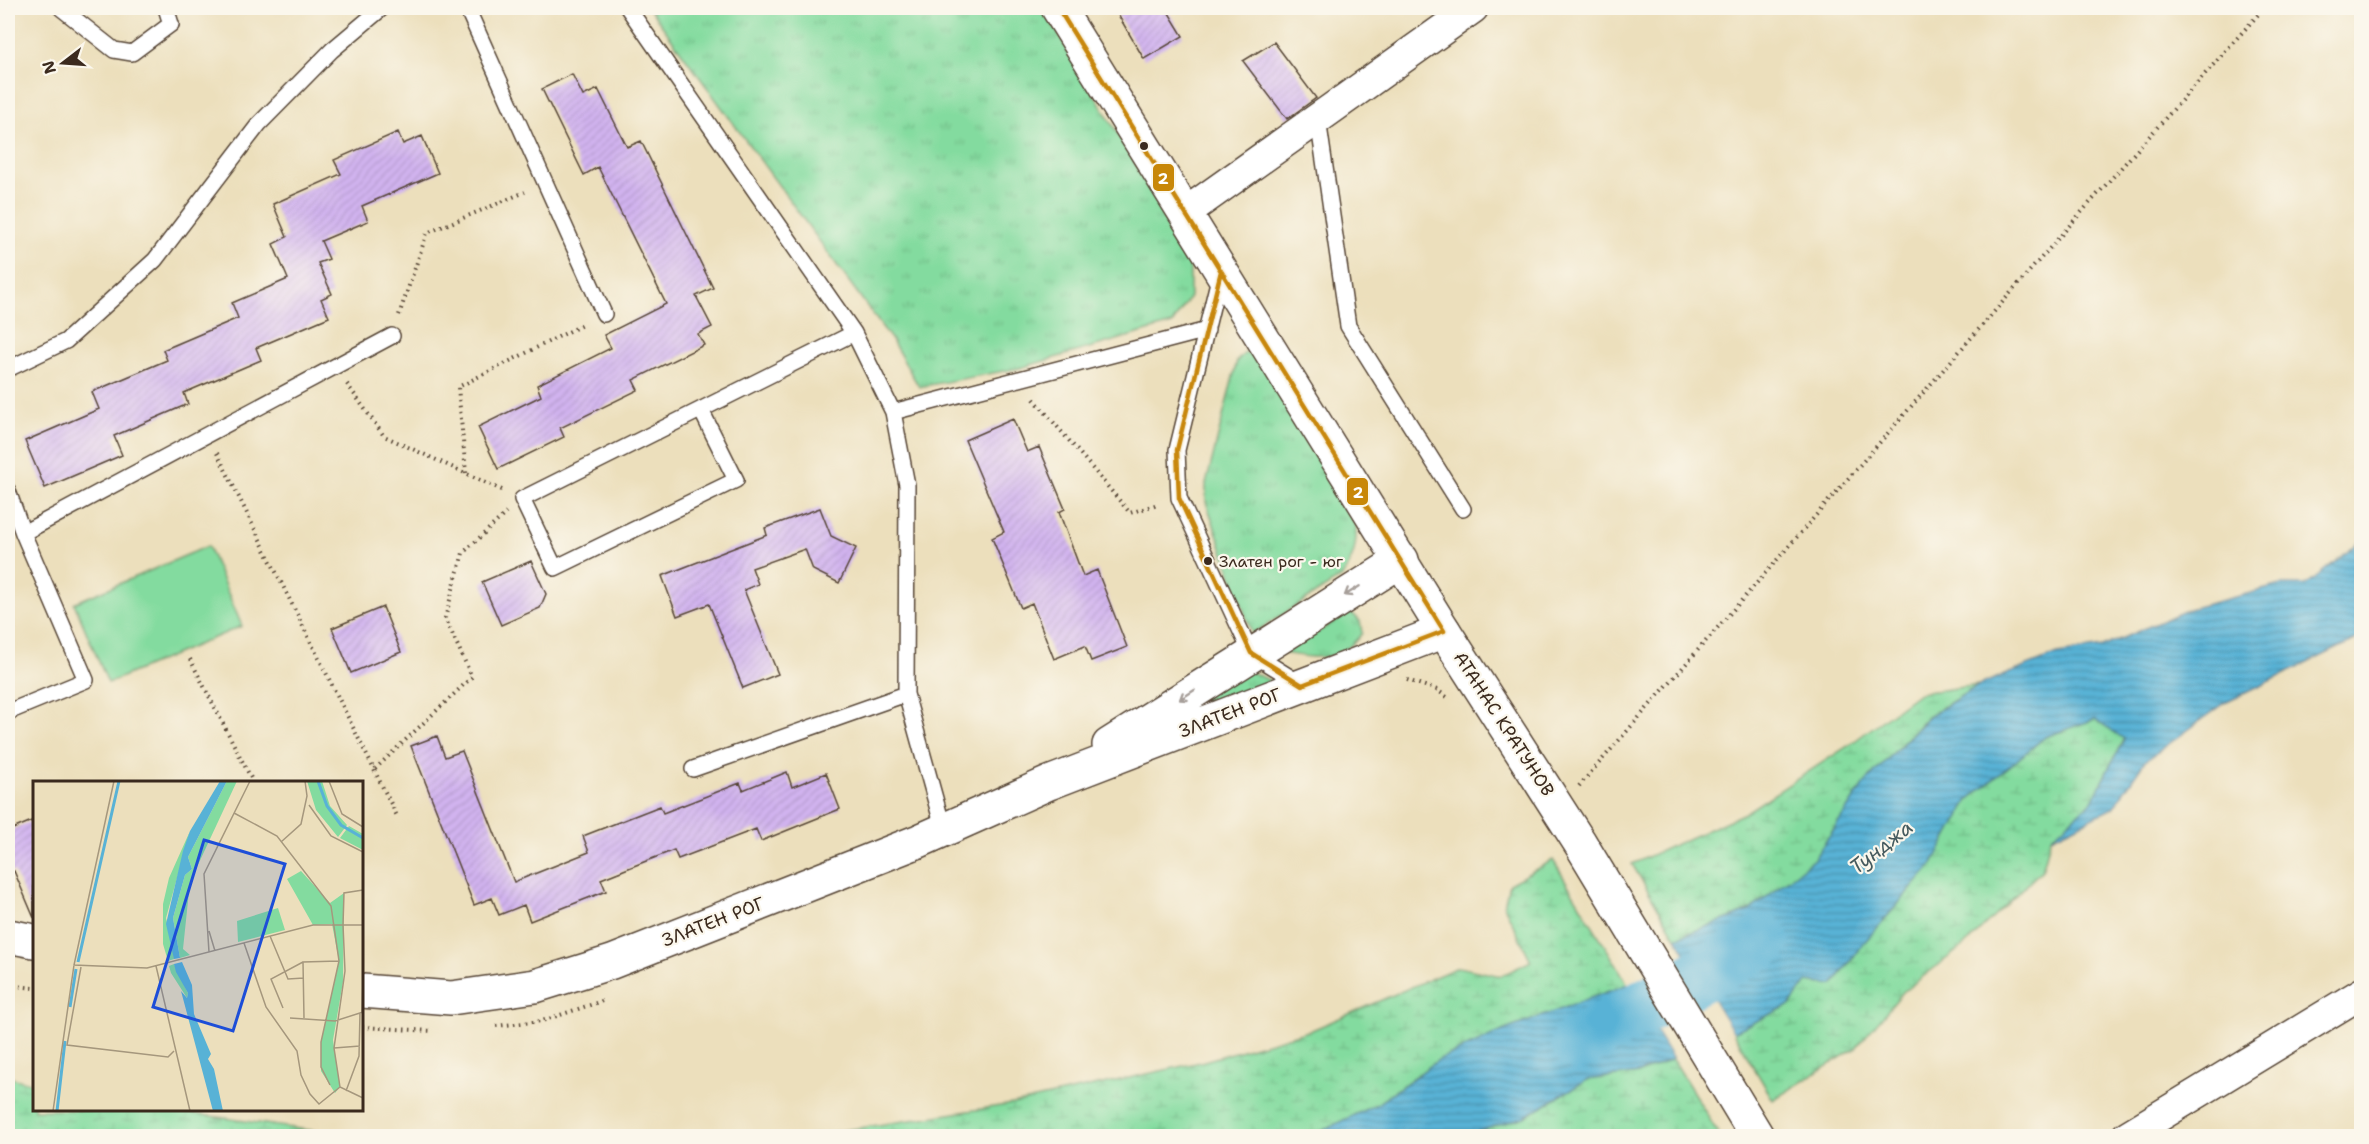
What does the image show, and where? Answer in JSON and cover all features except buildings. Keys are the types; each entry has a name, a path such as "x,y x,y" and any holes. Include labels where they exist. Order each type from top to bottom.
{"street":[{"name":"АТАНАС КРАТУНОВ","path":"1058,8 1444,631 1580,843 1758,1137"},
{"path":"1185,213 1473,8"},
{"name":"ЗЛАТЕН РОГ","path":"1049,783 1251,653 1402,561"},
{"name":"ЗЛАТЕН РОГ","path":"363,991 451,998 535,986 623,957 944,831 1049,783 1444,631"},
{"path":"8,936 33,941"},
{"path":"2127,1137 2361,993"}],"lane":[{"path":"61,8 114,50 132,53 171,24 166,8"},
{"path":"8,369 66,340 155,260 260,124 332,50 382,8"},
{"path":"467,8 604,314"},
{"path":"628,8 854,333 893,412 907,485 906,694 944,831"},
{"path":"1318,119 1348,326 1463,509"},
{"path":"1221,271 1177,450 1179,498 1251,653 1302,685"},
{"path":"893,412 1207,330"},
{"path":"701,410 736,480 555,568 522,499 854,333"},
{"path":"23,533 392,336"},
{"path":"8,491 23,533 86,680 8,712"},
{"path":"693,769 906,694"}],"path":[{"path":"1559,810 2070,225 2264,8"},
{"path":"392,336 427,233 546,183"},
{"path":"466,473 458,387 604,314"},
{"path":"334,367 384,436 522,499 463,553 445,618 472,677 375,769"},
{"path":"1018,379 1130,513 1179,498"},
{"path":"208,434 398,818"},
{"path":"190,659 252,781"},
{"path":"1404,679 1437,690 1455,702"},
{"path":"8,985 33,988"},
{"path":"486,1028 542,1021 613,998"},
{"path":"363,1027 441,1031"}],"green space":[{"path":"649,8 1043,8 1190,255 1190,297 1172,324 1020,368 919,387 891,339"},
{"path":"1258,352 1356,526 1356,541 1354,553 1342,577 1252,634 1206,502 1206,484 1237,361 1245,353"},
{"path":"208,546 242,626 108,683 74,603"},
{"path":"1351,612 1360,621 1362,633 1345,650 1316,657 1282,653"},
{"path":"1247,670 1273,682 1126,743"},
{"path":"1979,685 1927,717 1864,784 1814,859 1749,911 1676,938 1632,864 1745,813 1848,746 1919,693"},
{"path":"2095,719 2124,738 2092,801 2051,838 2042,870 1967,943 1903,992 1856,1048 1773,1100 1733,1032 1790,1005 1807,982 1833,985 1862,945 1932,865 1968,800 2045,737"},
{"path":"1553,860 1628,984 1505,1030 1440,1059 1377,1104 1311,1136 808,1136 1013,1104 1201,1062 1312,1030 1458,967 1501,976 1531,961 1504,906 1509,884"},
{"path":"1673,1059 1718,1133 1713,1136 1469,1136 1524,1117 1587,1080 1639,1073"},
{"path":"8,1077 33,1084 33,1111 175,1111 349,1136 8,1136"}],"water":[{"path":"2361,541 2361,637 2225,703 2144,762 2113,808 2051,838 2092,801 2124,739 2095,719 2045,737 1968,800 1932,865 1862,945 1833,985 1807,982 1790,1005 1733,1032 1676,938 1749,911 1814,859 1864,784 1928,717 1979,685 2058,654 2102,647 2189,609 2281,585 2306,585"},
{"path":"1628,984 1673,1059 1639,1073 1587,1080 1524,1117 1469,1136 1311,1136 1377,1104 1440,1059 1505,1030"}],"pier":[{"path":"1674,936 1734,1034 1730,1033 1673,940"},
{"path":"1626,981 1630,982 1675,1057 1675,1061"}],"waterway":[{"name":"Тунджа","path":"1578,1043 1763,941"}],"transit line":[{"name":"2","path":"1058,8 1221,271"},
{"name":"2","path":"1221,271 1444,631 1302,685 1251,653 1179,498 1177,450 1221,271"}],"place":[{"name":"Златен рог - юг","path":"1208,561"}]}
